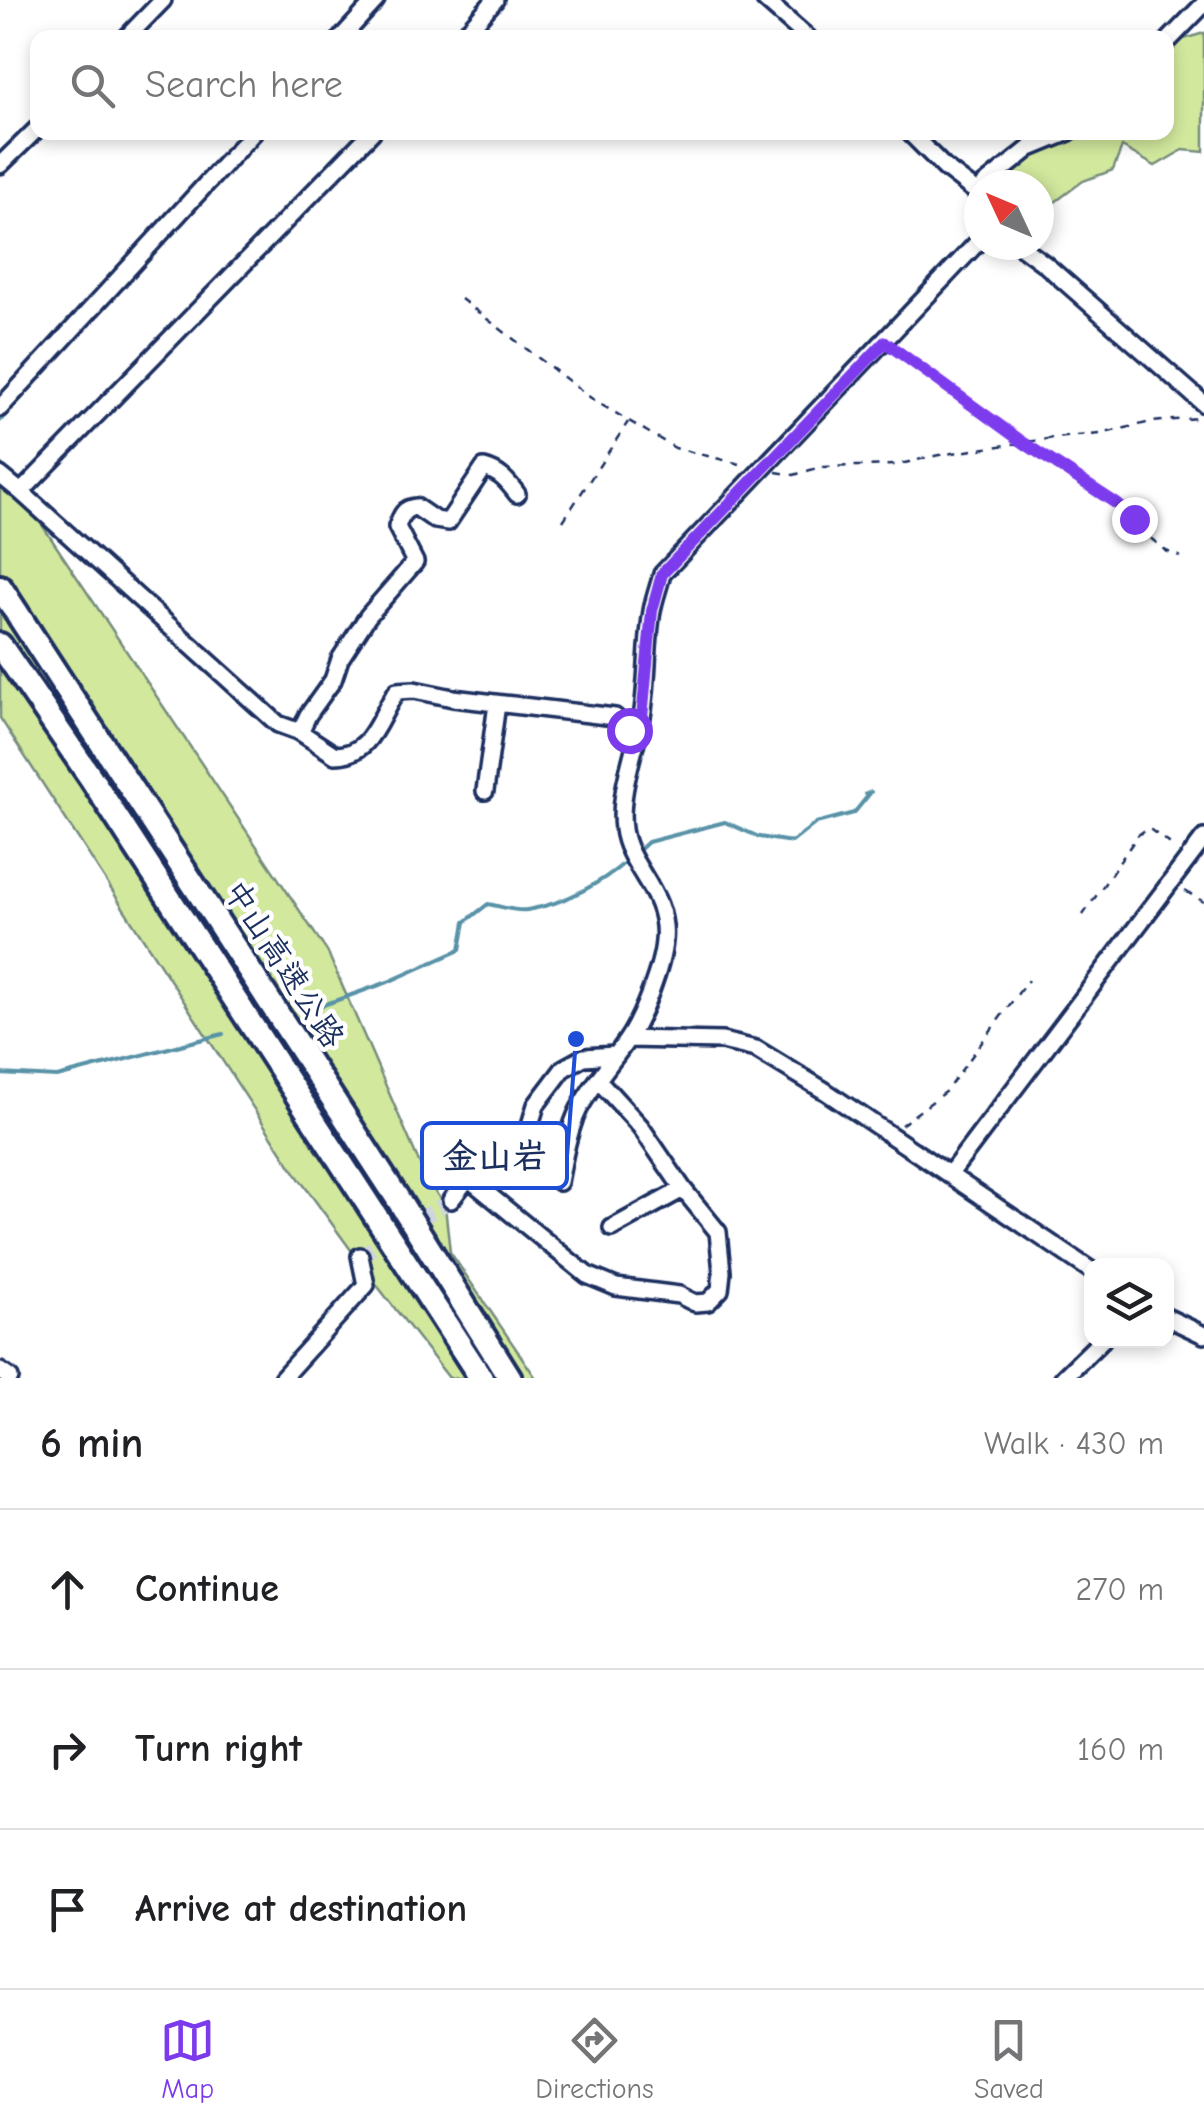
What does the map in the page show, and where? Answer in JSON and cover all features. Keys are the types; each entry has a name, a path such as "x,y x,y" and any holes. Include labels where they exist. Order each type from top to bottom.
{"highway":[{"name":"中山高速公路","path":"0,587 386,1180 510,1378"},
{"name":"中山高速公路","path":"0,645 92,778 481,1378"}],"street":[{"path":"134,30 163,0"},
{"path":"349,30 376,0"},
{"path":"468,30 496,0"},
{"path":"765,0 799,30"},
{"path":"1174,36 1204,4"},
{"path":"0,166 30,136"},
{"path":"0,408 247,140"},
{"path":"21,492 364,140"},
{"path":"917,140 964,182"},
{"path":"1003,170 1030,148 1050,140"},
{"path":"560,1182 566,1146 579,1109 628,1039 660,964 665,938 655,891 628,846 622,814 642,718 652,611 662,574 964,257"},
{"path":"1039,260 1204,404"},
{"path":"300,732 334,680 340,659 368,616 415,562 397,526 401,514 416,506 434,520 448,522 484,468 507,480 517,494"},
{"path":"0,475 278,724 300,732 336,754 356,752 370,741 396,692 414,690 616,717 629,730 634,744"},
{"path":"486,790 497,704"},
{"path":"949,1175 1204,838"},
{"path":"628,1039 722,1041 756,1050 1084,1266"},
{"path":"451,1200 481,1156 491,1148 516,1144 527,1134 536,1105 564,1068 584,1057 615,1055"},
{"path":"468,1178 587,1275 616,1287 679,1296 695,1303 708,1302 720,1290 718,1232 640,1126 599,1081"},
{"path":"612,1228 683,1188"},
{"path":"282,1378 366,1285 360,1256"},
{"path":"1174,1321 1204,1335"},
{"path":"1063,1378 1094,1348"},
{"path":"0,1372 10,1378"}],"path":[{"path":"885,342 1024,443 1117,504 1166,552 1181,557"},
{"path":"564,521 629,421"},
{"path":"1083,914 1138,835 1148,828 1189,858"},
{"path":"1171,882 1204,902"},
{"path":"888,1135 946,1091 1028,980"}],"green space":[{"path":"1204,33 1204,152 1183,150 1155,166 1122,147 1113,170 1083,181 1054,203 1054,170 1015,170 1042,149 1066,140 1174,140 1174,42"},
{"path":"0,462 328,953 426,1178 445,1206 450,1252 536,1378 449,1378 298,1177 0,718"}],"waterway":[{"path":"0,421 43,372"},
{"path":"635,854 648,842 725,822 759,837 792,842 816,823 854,813 871,792 866,794"},
{"path":"312,1009 388,982 460,950 465,922 488,904 522,910 554,903 593,885 628,860"},
{"path":"0,1074 57,1077 223,1034"}],"tunnel":[{"path":"360,1256 451,1200"}],"place":[{"name":"金山岩","path":"576,1039"}],"route":[{"path":"629,730 634,744 642,718 652,611 662,574 885,342 1134,519"}]}
